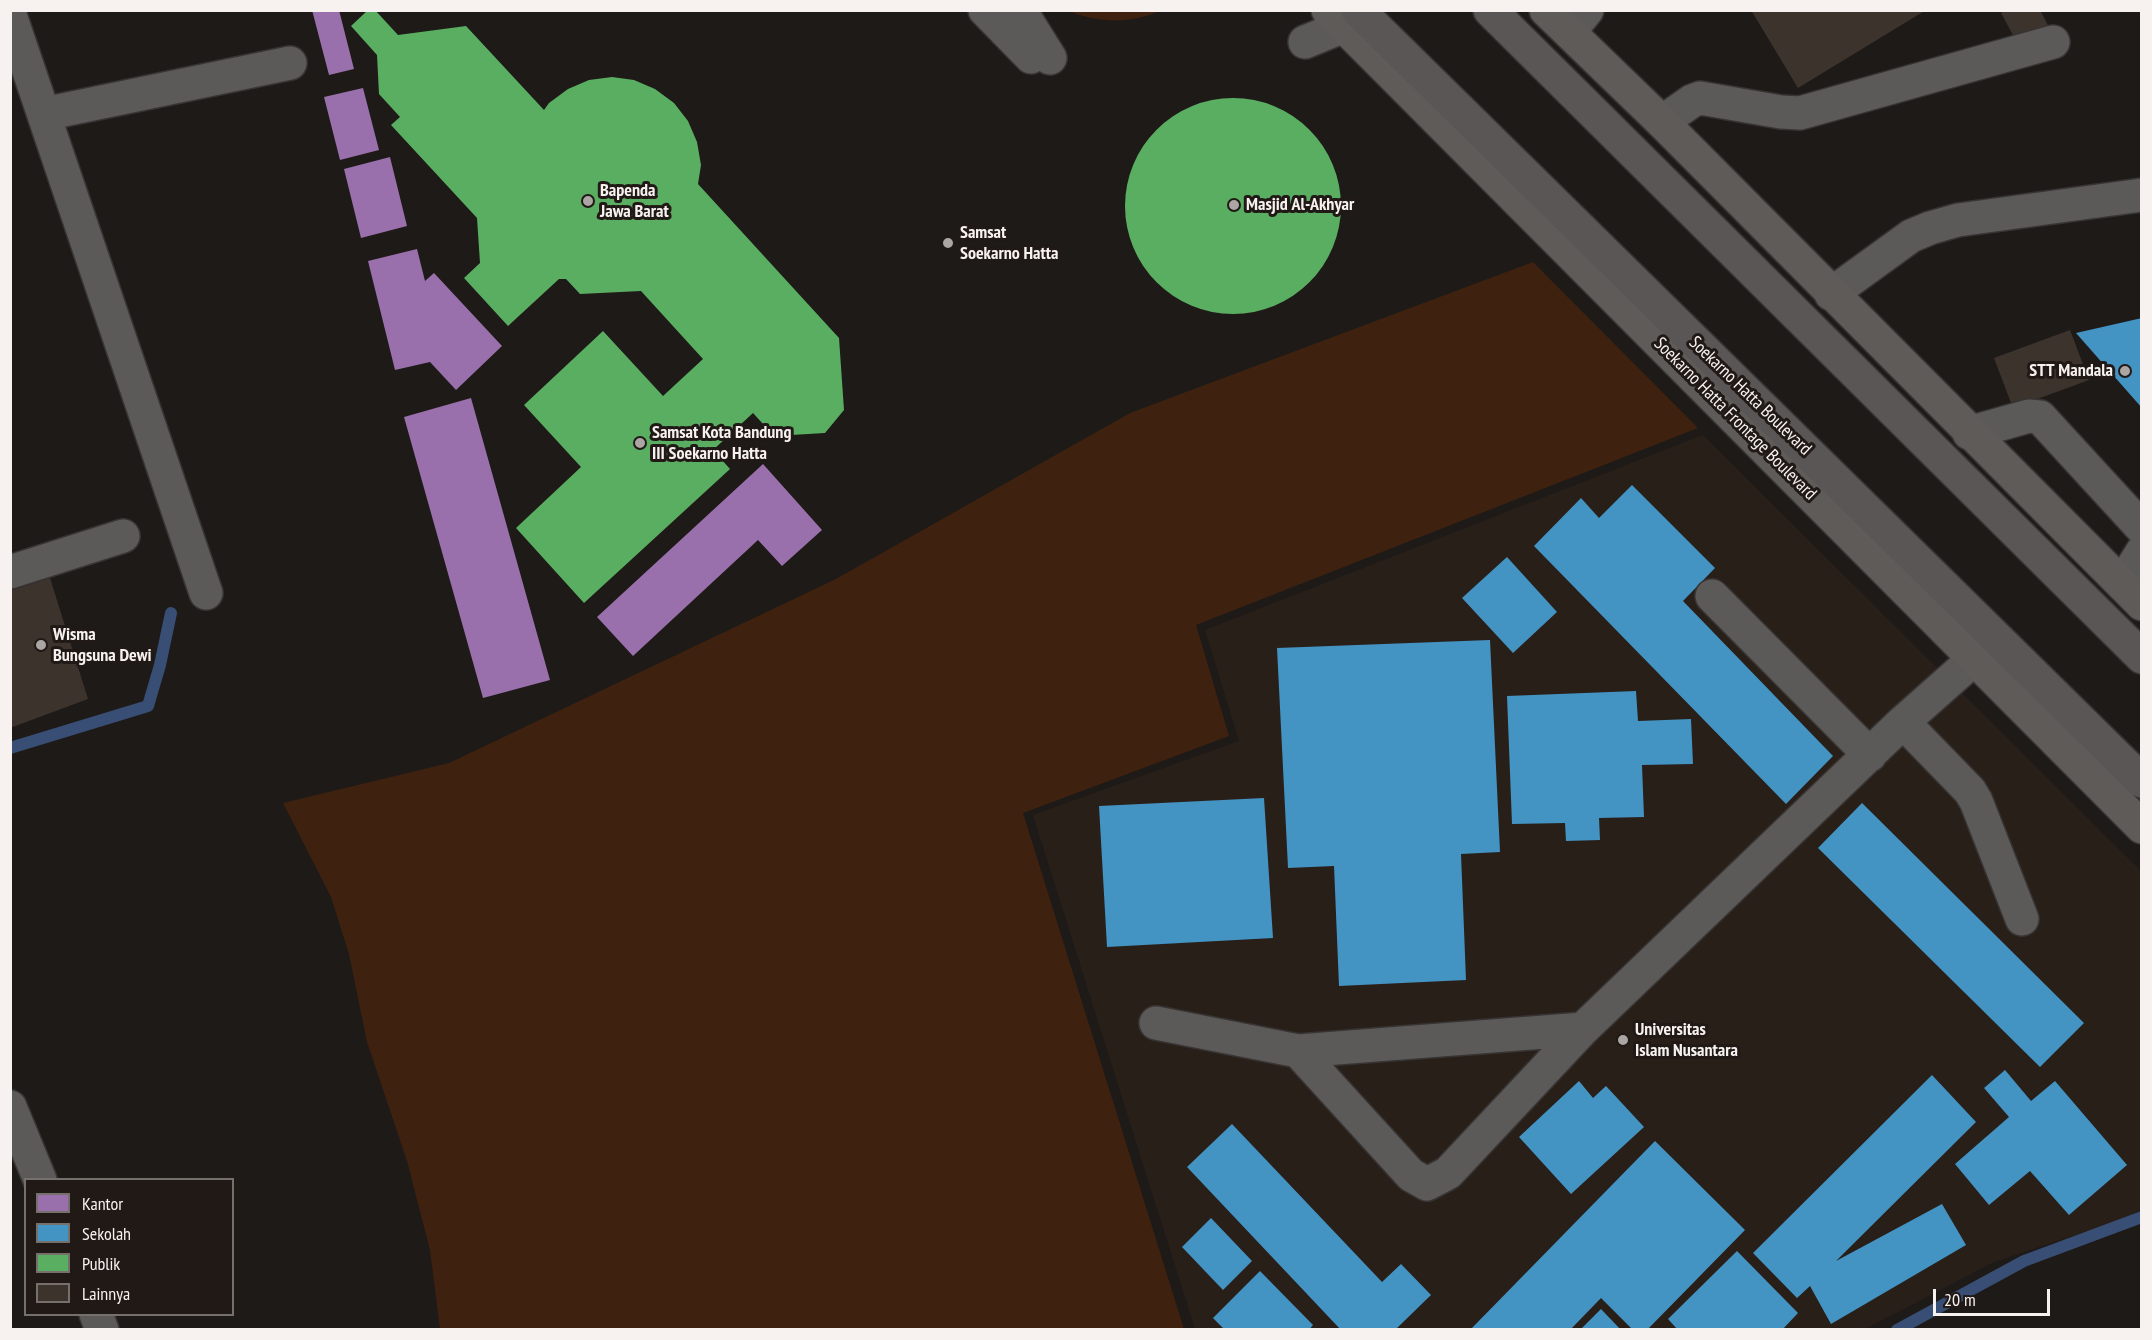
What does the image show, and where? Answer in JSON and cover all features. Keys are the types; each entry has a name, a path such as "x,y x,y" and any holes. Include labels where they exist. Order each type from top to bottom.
{"highway":[{"path":"1490,10 2142,657"},
{"name":"Soekarno Hatta Boulevard","path":"1343,16 2142,781"}],"main road":[{"name":"Soekarno Hatta Frontage Boulevard","path":"1343,16 1973,660 2142,827"},
{"path":"1567,18 1662,122 2132,594"}],"street":[{"path":"985,10 1041,58 1020,10"},
{"path":"10,15 206,593"},
{"path":"1305,42 1343,16"},
{"path":"1662,122 1700,98 1781,112 1800,113 2053,42"},
{"path":"44,114 290,63"},
{"path":"1831,294 1911,236 1930,228 1958,220 2142,195"},
{"path":"1970,432 2029,416 2040,417 2142,528"},
{"path":"10,572 123,536"},
{"path":"2132,594 2142,552"},
{"path":"1712,596 1870,755"},
{"path":"1298,1051 1411,1175 1427,1184 1448,1173 1582,1029 1903,722 1973,660"},
{"path":"1903,722 1970,791 2022,919"},
{"path":"1156,1023 1298,1051 1582,1029"},
{"path":"10,1107 40,1178"}],"shaded area":[{"path":"1070,11 1159,11 1126,20 1102,20"},
{"path":"1533,262 1698,428 1196,625 1229,736 1023,813 1184,1329 440,1329 430,1250 407,1161 367,1042 349,954 331,897 283,803 449,763 836,579 1130,413"},
{"name":"Universitas Islam Nusantara","path":"1703,435 2141,871 2141,1210 2112,1223 1994,1262 1865,1329 1195,1329 1033,815 1239,741 1205,630"}],"building: Kantor":[{"path":"312,10 339,10 354,69 329,75"},
{"path":"363,88 379,150 340,160 324,97"},
{"path":"390,157 407,226 361,238 344,169"},
{"path":"417,249 425,281 434,273 502,346 456,390 430,362 395,370 368,261"},
{"path":"471,398 550,680 483,698 404,417"},
{"path":"763,464 822,530 782,566 758,540 633,656 597,617"}],"building: Sekolah":[{"name":"STT Mandala","path":"2142,318 2142,408 2076,333"},
{"path":"1632,485 1715,568 1683,601 1833,756 1786,804 1534,546 1581,498 1599,518"},
{"path":"1507,557 1557,612 1513,653 1462,598"},
{"path":"1490,640 1500,852 1461,854 1466,980 1339,986 1334,866 1288,868 1277,648"},
{"path":"1636,691 1638,721 1691,719 1693,764 1642,765 1644,817 1599,818 1600,840 1566,841 1565,823 1512,824 1507,696"},
{"path":"1264,798 1273,938 1107,947 1099,806"},
{"path":"1862,803 2084,1023 2040,1067 1818,848"},
{"path":"2005,1070 2031,1101 2055,1081 2127,1165 2069,1215 2030,1171 1989,1205 1955,1164 2009,1117 1984,1088"},
{"path":"1932,1075 1976,1122 1836,1261 1942,1204 1966,1245 1831,1324 1810,1286 1797,1298 1753,1253"},
{"path":"1579,1081 1593,1098 1606,1086 1644,1127 1571,1194 1519,1137"},
{"path":"1232,1124 1382,1282 1401,1264 1431,1295 1395,1330 1341,1330 1187,1167"},
{"path":"1655,1141 1745,1230 1647,1330 1633,1330 1601,1298 1570,1330 1470,1330"},
{"path":"1211,1218 1252,1261 1223,1290 1182,1247"},
{"path":"1737,1251 1798,1313 1782,1330 1678,1330 1668,1319"},
{"path":"1260,1271 1313,1325 1309,1330 1225,1330 1213,1318"},
{"path":"1601,1309 1621,1330 1580,1330"}],"building: Publik":[{"path":"368,10 375,10 398,35 466,26 544,110 549,103 568,89 589,80 612,77 634,80 655,89 674,103 688,121 697,142 701,165 698,184 839,338 844,410 825,433 774,436 753,413 713,450 730,469 584,603 516,528 581,467 524,405 603,331 663,396 703,359 641,291 580,294 566,279 559,279 508,326 464,278 480,263 477,218 391,125 400,117 379,94 377,55 351,26"},
{"name":"Masjid Al-Akhyar","path":"1233,98 1254,100 1274,106 1293,116 1309,130 1323,146 1333,165 1339,185 1341,206 1339,227 1333,247 1323,266 1309,282 1293,296 1274,306 1254,312 1233,314 1212,312 1192,306 1173,296 1157,282 1143,266 1133,247 1127,227 1125,206 1127,185 1133,165 1143,146 1157,130 1173,116 1192,106 1212,100"}],"building: Lainnya":[{"path":"1751,10 1926,10 1798,88"},
{"path":"2006,10 2040,10 2051,31 2020,48 2001,13"},
{"path":"2070,330 2089,380 2013,408 1994,358"},
{"name":"Wisma Bungsuna Dewi","path":"50,578 88,699 10,728 10,591"}],"waterway":[{"path":"10,748 148,706 160,665 171,613"},
{"path":"1897,1330 2024,1261 2142,1217"}],"place":[{"name":"Bapenda Jawa Barat","path":"588,201"},
{"name":"Masjid Al-Akhyar","path":"1234,205"},
{"name":"Samsat Soekarno Hatta","path":"948,243"},
{"name":"STT Mandala","path":"2125,371"},
{"name":"Samsat Kota Bandung III Soekarno Hatta","path":"640,443"},
{"name":"Wisma Bungsuna Dewi","path":"41,645"},
{"name":"Universitas Islam Nusantara","path":"1623,1040"}]}
